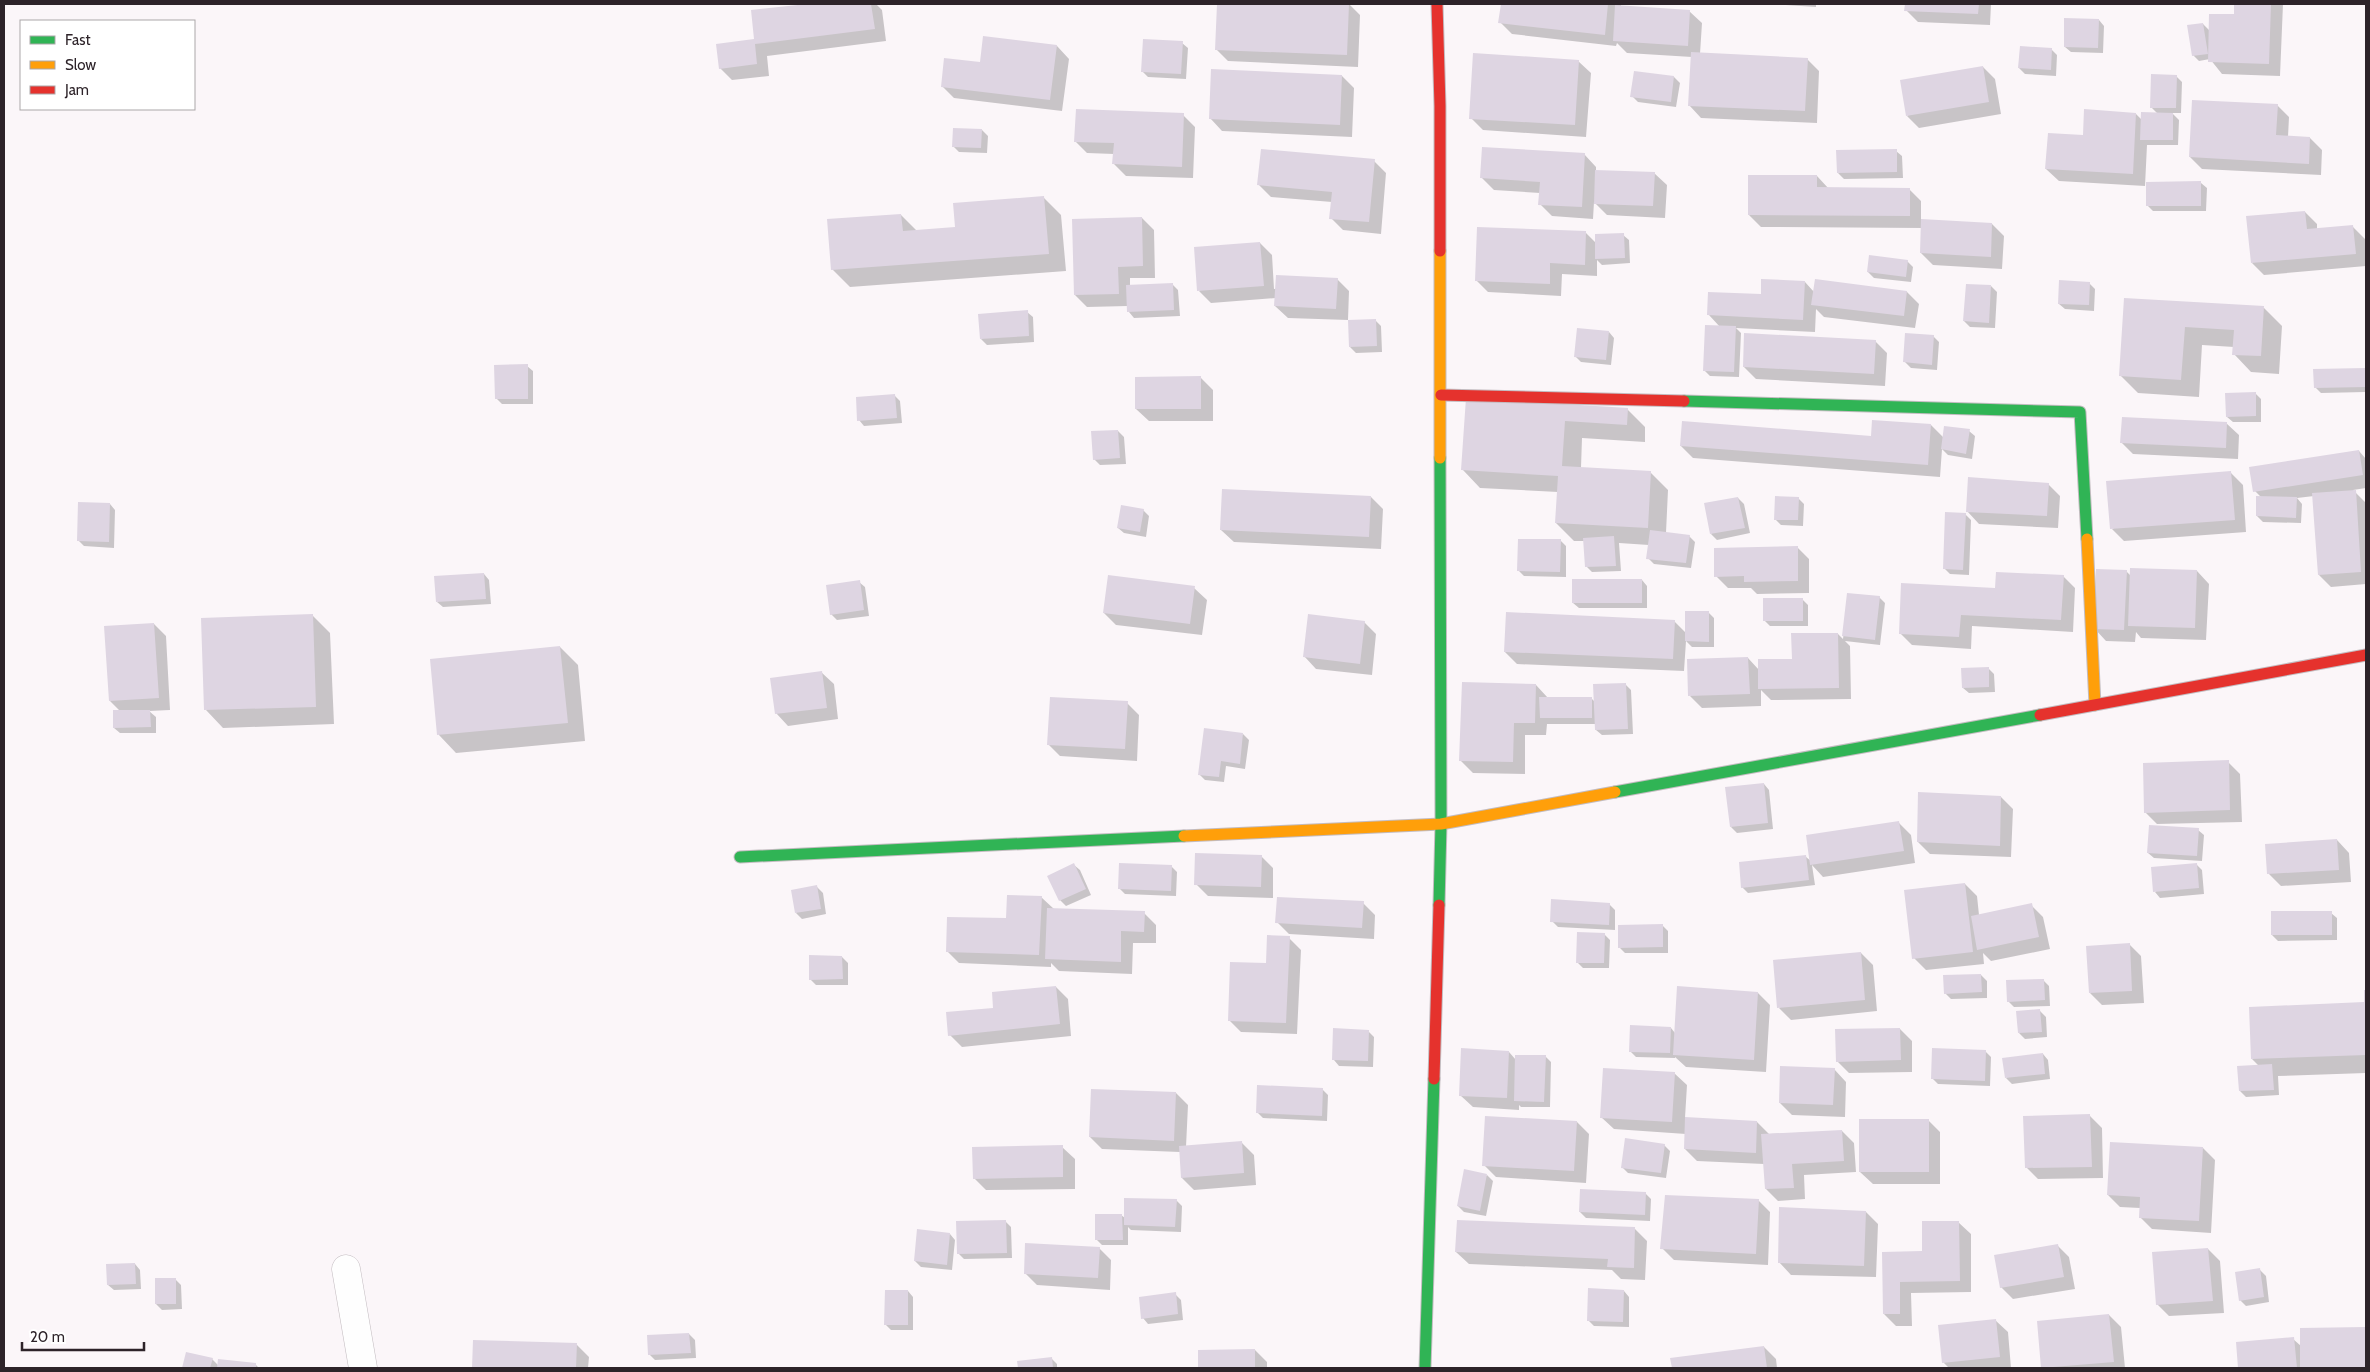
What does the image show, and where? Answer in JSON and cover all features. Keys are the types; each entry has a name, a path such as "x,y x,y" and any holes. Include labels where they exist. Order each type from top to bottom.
{"street":[{"path":"1425,1368 1441,824 1440,106 1437,4"},
{"path":"1440,395 2080,412 2095,704"},
{"path":"740,857 1441,824 2366,655"},
{"path":"346,1269 363,1368"}],"building":[{"path":"807,4 871,4 875,29 755,44 757,64 719,69 716,44 754,39 751,10"},
{"path":"1217,4 1349,4 1347,55 1215,50"},
{"path":"1501,4 1608,4 1605,35 1498,23"},
{"path":"1905,4 1979,4 1978,14 1904,11"},
{"path":"2234,4 2271,4 2269,64 2208,62 2209,14 2234,14"},
{"path":"1615,5 1690,10 1688,46 1613,41"},
{"path":"2064,18 2099,19 2098,48 2064,47"},
{"path":"2203,23 2208,54 2192,56 2187,25"},
{"path":"983,36 1057,45 1050,100 941,87 944,58 980,62"},
{"path":"1143,39 1183,41 1181,74 1141,72"},
{"path":"2020,46 2052,48 2051,70 2018,68"},
{"path":"1691,52 1808,58 1805,111 1688,106"},
{"path":"1473,53 1579,60 1575,125 1469,119"},
{"path":"1983,66 1989,102 1906,116 1900,80"},
{"path":"1211,69 1342,75 1340,125 1209,119"},
{"path":"1634,71 1674,76 1671,102 1630,97"},
{"path":"2151,74 2177,75 2176,108 2150,108"},
{"path":"2192,100 2278,104 2276,135 2310,137 2309,164 2189,157"},
{"path":"1076,109 1184,113 1182,167 1112,164 1114,143 1074,142"},
{"path":"2084,109 2136,113 2133,174 2045,169 2048,133 2083,135"},
{"path":"2141,112 2173,113 2173,140 2140,140"},
{"path":"953,128 982,129 981,148 952,147"},
{"path":"1482,147 1585,153 1582,207 1538,205 1540,182 1480,178"},
{"path":"1261,149 1375,159 1369,222 1329,219 1332,192 1257,185"},
{"path":"1897,149 1897,172 1837,173 1836,150"},
{"path":"1595,170 1655,172 1653,206 1594,204"},
{"path":"1748,175 1817,175 1817,187 1910,188 1910,216 1748,215"},
{"path":"2201,181 2201,206 2146,206 2146,182"},
{"path":"1044,196 1049,254 831,270 827,219 901,214 903,231 955,227 953,203"},
{"path":"2305,211 2307,229 2353,225 2356,254 2251,263 2246,216"},
{"path":"1142,217 1143,266 1118,267 1119,294 1074,295 1072,219"},
{"path":"1921,219 1992,223 1991,257 1920,253"},
{"path":"1477,227 1586,231 1585,265 1550,263 1550,284 1475,281"},
{"path":"1624,233 1625,258 1595,259 1595,234"},
{"path":"1260,242 1264,286 1197,291 1194,247"},
{"path":"1869,255 1908,260 1906,277 1867,272"},
{"path":"1276,275 1338,278 1336,309 1274,306"},
{"path":"1761,279 1805,281 1803,320 1707,315 1708,292 1761,294"},
{"path":"1815,279 1907,291 1904,316 1811,305"},
{"path":"2059,280 2090,282 2089,305 2058,304"},
{"path":"1173,283 1174,310 1127,312 1126,285"},
{"path":"1966,284 1991,285 1989,323 1963,321"},
{"path":"2124,298 2264,306 2261,356 2232,355 2234,330 2185,327 2181,380 2119,376"},
{"path":"1028,310 1029,336 980,339 978,314"},
{"path":"1376,319 1377,346 1349,347 1348,320"},
{"path":"1705,325 1736,326 1734,372 1703,371"},
{"path":"1577,328 1609,331 1606,360 1574,357"},
{"path":"1744,333 1876,340 1874,374 1743,367"},
{"path":"1905,333 1934,335 1932,365 1903,362"},
{"path":"528,364 528,399 495,399 494,365"},
{"path":"2366,368 2366,387 2314,388 2313,369"},
{"path":"1201,376 1201,409 1135,409 1135,377"},
{"path":"2256,392 2256,416 2226,417 2225,393"},
{"path":"895,394 897,418 857,421 856,397"},
{"path":"1466,398 1628,408 1627,425 1565,421 1562,466 1651,471 1648,528 1555,523 1558,476 1461,470"},
{"path":"2122,417 2227,422 2226,448 2120,443"},
{"path":"1872,420 1931,424 1928,465 1680,446 1682,421 1871,436"},
{"path":"1944,426 1970,429 1966,454 1941,449"},
{"path":"1118,430 1120,458 1093,460 1091,431"},
{"path":"2359,450 2363,475 2253,492 2249,467"},
{"path":"2231,471 2235,520 2110,529 2106,481"},
{"path":"1968,477 2049,483 2047,516 1966,512"},
{"path":"1222,489 1371,496 1369,537 1220,530"},
{"path":"2356,490 2361,572 2318,575 2312,493"},
{"path":"1775,496 1799,497 1798,520 1774,520"},
{"path":"2256,496 2297,497 2296,518 2256,516"},
{"path":"1738,497 1745,528 1710,534 1704,503"},
{"path":"78,502 110,503 109,542 77,541"},
{"path":"1121,505 1144,509 1140,532 1117,528"},
{"path":"1945,512 1966,513 1963,570 1943,569"},
{"path":"1650,530 1690,535 1686,563 1646,559"},
{"path":"1614,536 1616,566 1585,567 1583,538"},
{"path":"1518,539 1561,539 1560,572 1517,571"},
{"path":"1798,546 1798,581 1744,582 1744,576 1714,577 1714,548"},
{"path":"2130,568 2197,570 2195,628 2128,626"},
{"path":"2096,569 2127,570 2124,630 2093,629"},
{"path":"1996,572 2064,575 2061,620 1961,615 1959,637 1899,634 1901,583 1995,588"},
{"path":"484,573 486,599 436,602 434,576"},
{"path":"1108,575 1195,586 1190,624 1103,613"},
{"path":"1572,579 1642,579 1642,603 1572,603"},
{"path":"860,580 864,610 830,615 826,585"},
{"path":"1847,593 1880,596 1875,640 1842,636"},
{"path":"1763,598 1803,598 1803,621 1763,621"},
{"path":"1685,611 1709,611 1709,642 1685,641"},
{"path":"1506,612 1675,620 1673,659 1504,652"},
{"path":"313,614 316,707 204,710 201,618"},
{"path":"1308,614 1365,621 1360,664 1303,657"},
{"path":"154,623 159,698 109,701 104,626"},
{"path":"1791,633 1838,633 1839,688 1758,689 1758,659 1792,659"},
{"path":"560,646 568,723 437,735 430,659"},
{"path":"1748,657 1750,694 1688,696 1687,659"},
{"path":"1989,667 1989,687 1962,688 1961,668"},
{"path":"822,671 827,708 775,714 770,678"},
{"path":"1462,682 1536,684 1535,723 1514,723 1513,762 1459,761"},
{"path":"1626,683 1628,729 1595,730 1593,684"},
{"path":"1050,697 1128,701 1125,749 1047,745"},
{"path":"1539,697 1592,697 1592,718 1540,718"},
{"path":"113,710 150,710 151,727 113,728"},
{"path":"1204,728 1243,733 1240,764 1221,761 1219,777 1198,775"},
{"path":"2229,760 2230,810 2144,813 2143,763"},
{"path":"1764,783 1768,823 1730,827 1725,787"},
{"path":"1918,792 2001,796 2000,846 1917,842"},
{"path":"1899,821 1904,851 1810,865 1806,835"},
{"path":"2149,825 2199,828 2197,856 2147,853"},
{"path":"2337,839 2339,870 2267,874 2265,844"},
{"path":"1195,853 1262,855 1261,887 1194,885"},
{"path":"1806,855 1809,880 1741,888 1739,862"},
{"path":"1074,863 1086,889 1059,901 1047,876"},
{"path":"1119,863 1172,865 1171,891 1118,889"},
{"path":"2197,863 2199,888 2153,892 2151,867"},
{"path":"1965,883 1973,952 1912,959 1904,890"},
{"path":"817,885 821,909 795,913 791,890"},
{"path":"1007,895 1042,896 1039,955 946,952 947,917 1006,918"},
{"path":"1277,897 1364,901 1362,928 1275,923"},
{"path":"1551,899 1610,903 1609,925 1550,922"},
{"path":"2032,903 2039,937 1977,950 1971,916"},
{"path":"1047,908 1145,911 1144,932 1121,931 1121,962 1045,959"},
{"path":"2271,911 2332,911 2332,935 2271,935"},
{"path":"1663,924 1663,947 1618,948 1618,925"},
{"path":"1577,932 1605,933 1604,963 1576,963"},
{"path":"1267,935 1290,936 1286,1023 1228,1021 1230,962 1266,963"},
{"path":"2130,943 2132,991 2089,993 2086,946"},
{"path":"1861,952 1865,1000 1777,1008 1773,960"},
{"path":"809,955 842,956 843,979 809,980"},
{"path":"1981,974 1982,992 1944,994 1943,975"},
{"path":"2044,979 2045,1000 2007,1002 2006,980"},
{"path":"1056,986 1060,1024 948,1036 946,1012 993,1008 992,992"},
{"path":"1677,986 1758,992 1754,1060 1673,1055"},
{"path":"2364,990 2366,990 2366,1055 2251,1059 2249,1007 2364,1002"},
{"path":"2040,1009 2042,1032 2018,1033 2016,1011"},
{"path":"1630,1025 1671,1027 1670,1053 1629,1052"},
{"path":"1333,1028 1369,1030 1368,1061 1332,1060"},
{"path":"1900,1028 1901,1060 1836,1062 1835,1029"},
{"path":"1461,1048 1509,1051 1507,1098 1459,1096"},
{"path":"1932,1048 1986,1050 1985,1081 1931,1079"},
{"path":"2043,1053 2045,1074 2005,1078 2002,1058"},
{"path":"1515,1055 1546,1055 1544,1102 1514,1101"},
{"path":"2272,1064 2274,1090 2239,1091 2237,1066"},
{"path":"1780,1066 1835,1068 1833,1105 1779,1103"},
{"path":"1603,1068 1675,1072 1672,1122 1600,1118"},
{"path":"1257,1085 1323,1088 1322,1116 1256,1113"},
{"path":"1091,1089 1176,1092 1174,1141 1089,1137"},
{"path":"2090,1114 2092,1167 2025,1168 2023,1116"},
{"path":"1485,1116 1577,1121 1574,1171 1482,1166"},
{"path":"1685,1117 1757,1121 1756,1153 1684,1149"},
{"path":"1859,1119 1929,1119 1929,1172 1859,1172"},
{"path":"1842,1130 1844,1161 1792,1164 1794,1188 1765,1189 1761,1134"},
{"path":"1625,1138 1665,1144 1661,1173 1621,1168"},
{"path":"1242,1141 1244,1173 1181,1178 1179,1146"},
{"path":"2110,1142 2203,1147 2199,1221 2139,1218 2140,1197 2107,1195"},
{"path":"1063,1145 1063,1177 973,1179 972,1147"},
{"path":"1464,1169 1487,1174 1480,1211 1457,1206"},
{"path":"1580,1189 1646,1192 1645,1215 1579,1212"},
{"path":"1665,1195 1759,1199 1756,1254 1660,1249"},
{"path":"1124,1198 1177,1199 1175,1227 1124,1225"},
{"path":"1779,1207 1866,1211 1864,1266 1778,1263"},
{"path":"1095,1214 1122,1214 1123,1240 1095,1240"},
{"path":"1006,1220 1007,1253 957,1254 956,1221"},
{"path":"1457,1220 1635,1227 1634,1268 1607,1267 1608,1259 1455,1252"},
{"path":"1922,1221 1959,1221 1960,1281 1900,1282 1900,1314 1883,1314 1882,1252 1922,1251"},
{"path":"917,1229 950,1233 947,1265 914,1261"},
{"path":"1025,1243 1100,1247 1098,1278 1024,1274"},
{"path":"2058,1244 2064,1277 2000,1288 1994,1255"},
{"path":"2208,1248 2213,1301 2156,1305 2152,1252"},
{"path":"135,1263 136,1284 107,1285 106,1264"},
{"path":"2260,1268 2264,1297 2239,1301 2235,1272"},
{"path":"155,1278 176,1278 176,1304 155,1304"},
{"path":"1588,1288 1624,1290 1623,1322 1587,1321"},
{"path":"885,1290 908,1290 908,1325 884,1325"},
{"path":"1176,1292 1178,1314 1141,1319 1139,1297"},
{"path":"2109,1314 2114,1362 2041,1368 2037,1321"},
{"path":"1996,1319 2000,1357 1942,1363 1938,1325"},
{"path":"2366,1327 2366,1368 2300,1368 2300,1328"},
{"path":"689,1333 691,1353 648,1355 647,1335"},
{"path":"2294,1337 2297,1368 2238,1368 2236,1342"},
{"path":"473,1340 577,1343 576,1368 472,1368"},
{"path":"1764,1346 1767,1368 1672,1368 1670,1358"},
{"path":"1255,1349 1255,1368 1198,1368 1198,1350"},
{"path":"186,1352 213,1358 210,1368 182,1368"},
{"path":"1052,1357 1053,1368 1018,1368 1017,1361"},
{"path":"218,1359 256,1363 256,1368 217,1368"}],"traffic: fast":[{"path":"1684,401 2080,412 2087,539"},
{"path":"1439,905 1441,824 1440,458"},
{"path":"1615,792 2040,715"},
{"path":"740,857 1184,836"},
{"path":"1425,1368 1434,1079"}],"traffic: slow":[{"path":"1440,251 1440,458"},
{"path":"2087,539 2095,705"},
{"path":"1184,836 1441,824 1615,792"}],"traffic: jam":[{"path":"1437,4 1440,106 1440,251"},
{"path":"1441,395 1684,401"},
{"path":"2040,715 2366,655"},
{"path":"1434,1079 1439,905"}]}
